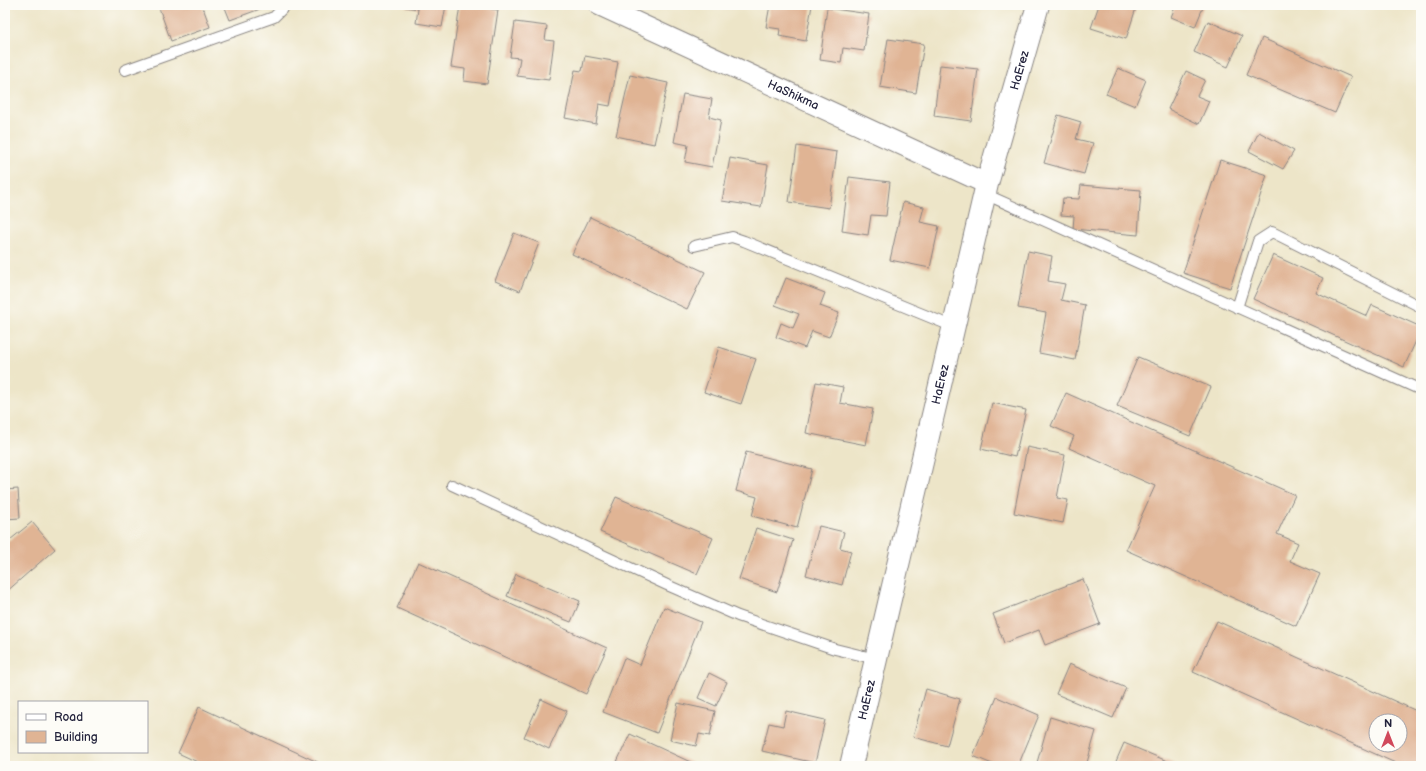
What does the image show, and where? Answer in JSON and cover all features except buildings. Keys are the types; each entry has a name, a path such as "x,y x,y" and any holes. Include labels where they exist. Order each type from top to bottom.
{"street":[{"name":"HaShikma","path":"600,5 986,189"},
{"name":"HaErez","path":"851,766 986,189 1038,5"}],"lane":[{"path":"125,70 274,17 286,5"},
{"path":"986,189 1237,308 1421,390"},
{"path":"1237,308 1258,241 1272,232 1421,307"},
{"path":"694,246 732,237 954,327"},
{"path":"452,485 667,585 738,616 835,649 876,659"}]}
